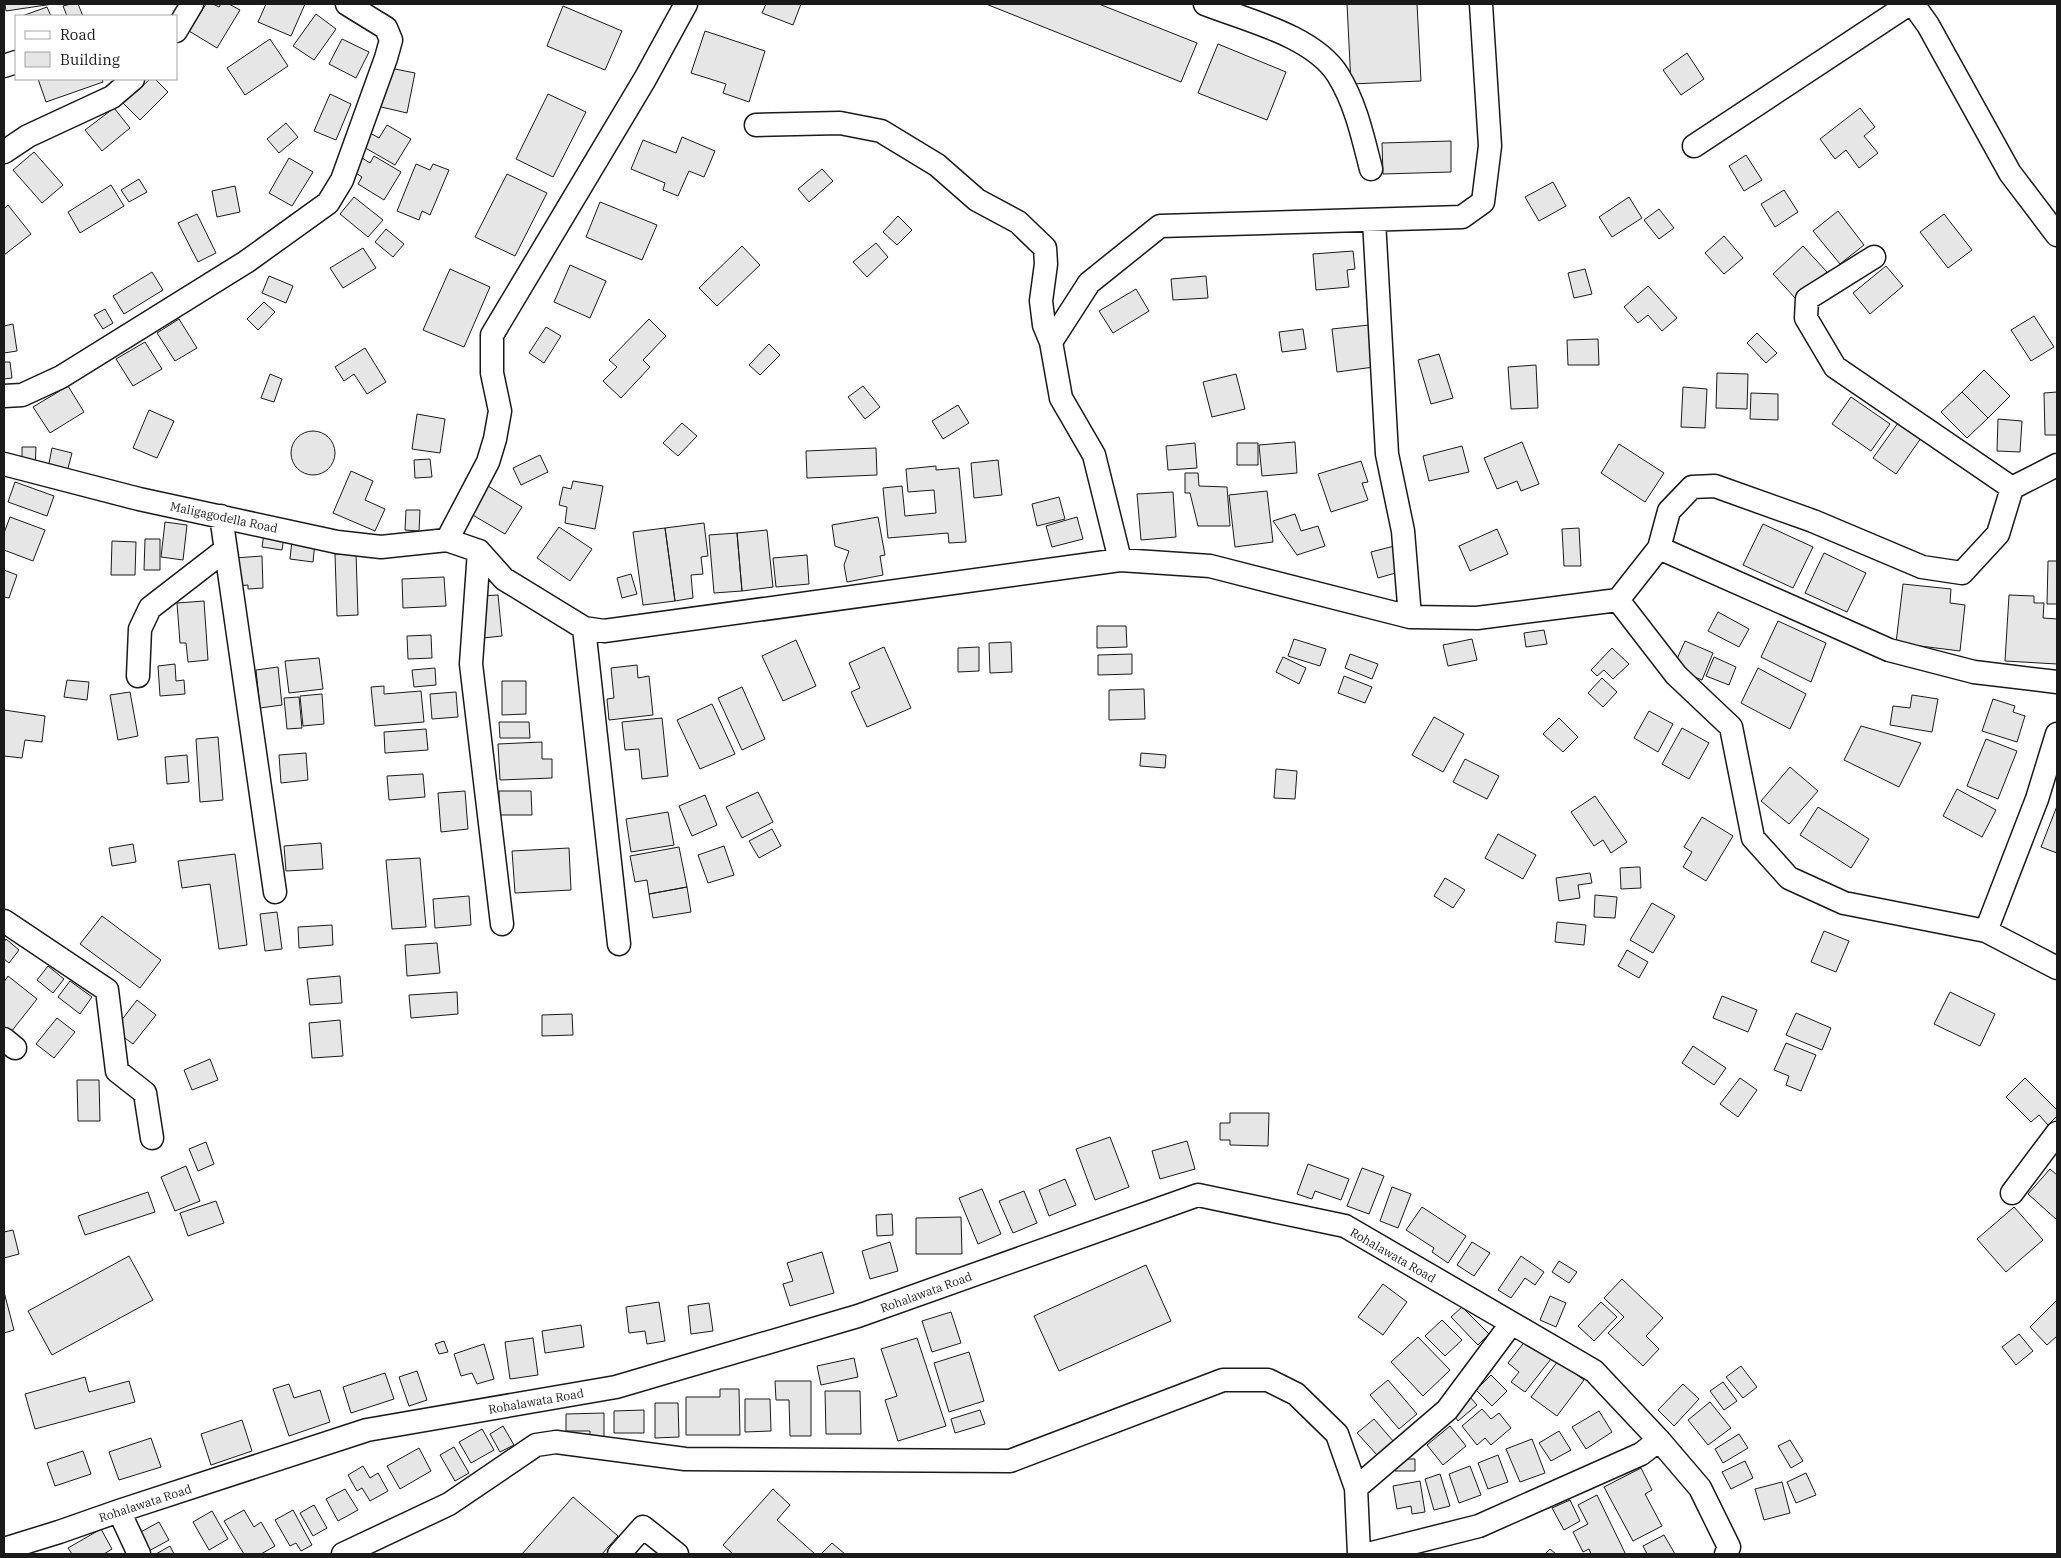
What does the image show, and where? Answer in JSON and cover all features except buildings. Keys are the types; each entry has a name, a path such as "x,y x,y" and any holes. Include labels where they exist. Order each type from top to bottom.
{"street":[{"path":"178,28 192,4"},
{"path":"4,396 22,395 61,377 246,262 328,203 342,180 391,40 386,28 347,4"},
{"path":"686,4 645,79 492,334 492,373 500,411 496,439 488,462 447,540 479,551 504,579 584,628 604,631 1120,560 1210,566 1410,617 1477,618 1618,600 1659,548 1669,511 1692,487 1715,486 1813,521 1922,567 1962,573 1998,534 2012,488 2057,466"},
{"path":"1205,4 1285,35 1319,53 1338,75 1356,111 1372,170"},
{"path":"1051,342 1089,284 1160,226 1462,217 1483,202 1490,146 1482,4"},
{"path":"1694,146 1909,4"},
{"path":"1913,4 1928,25 2010,173 2057,235"},
{"path":"4,152 28,136 112,97 132,80"},
{"path":"756,125 840,122 881,131 936,165 977,200 1018,222 1045,248 1046,264 1042,301 1044,325 1051,342 1061,398 1094,455 1120,560"},
{"path":"1374,220 1387,454 1403,530 1410,617"},
{"path":"1874,257 1807,299 1806,318 1835,367 2012,488"},
{"name":"Maligagodella Road","path":"4,464 139,499 338,542 381,547 447,540"},
{"path":"221,516 274,892"},
{"path":"1659,548 1889,650 1974,672 2057,682"},
{"path":"138,676 140,629 150,608 225,550"},
{"path":"479,551 471,664 502,924"},
{"path":"1618,600 1676,675 1731,727 1753,838 1790,878 1844,903 1986,931 2057,968"},
{"path":"584,628 619,944"},
{"path":"1986,931 2037,799 2057,734"},
{"path":"4,921 107,990 116,1071 145,1093 152,1138"},
{"path":"2012,1193 2057,1133"},
{"name":"Rohalawata Road","path":"4,1549 367,1430 616,1387 840,1322 1198,1195 1345,1226 1510,1324 1594,1371 1659,1440 1700,1488 1729,1552"},
{"path":"1356,1488 1447,1410 1510,1324"},
{"path":"343,1554 449,1504 536,1445 556,1442 685,1459 1010,1461 1223,1380 1268,1380 1296,1394 1337,1434 1356,1488 1359,1554"},
{"path":"1368,1554 1479,1526 1641,1454 1659,1440"},
{"path":"119,1511 139,1554"},
{"path":"619,1554 643,1527 677,1554"},
{"path":"45,1554 58,1532"}]}
